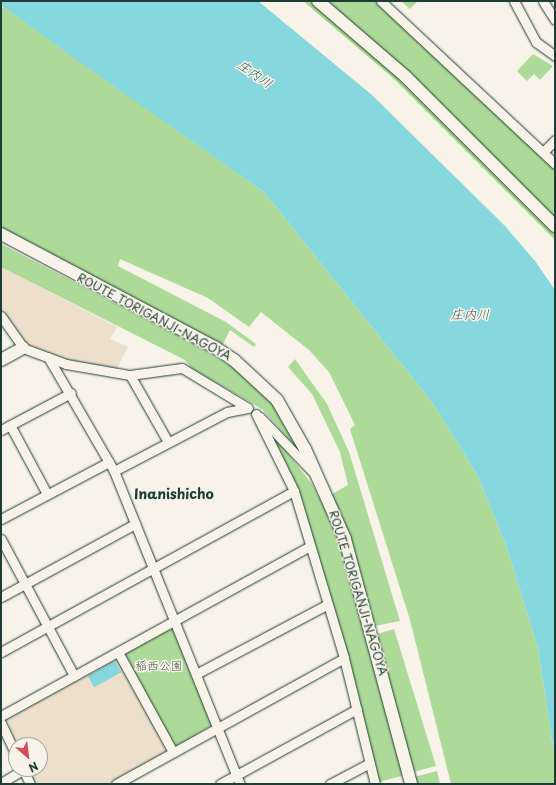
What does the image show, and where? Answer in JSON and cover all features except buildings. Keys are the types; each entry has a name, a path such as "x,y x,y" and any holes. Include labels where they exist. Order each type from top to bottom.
{"main road":[{"path":"318,1 406,77 555,226"},
{"name":"ROUTE TORIGANJI-NAGOYA","path":"1,234 234,360 277,400 317,476 347,546 411,784"},
{"path":"1,360 23,348"}],"street":[{"path":"381,1 555,164"},
{"path":"514,1 536,42 555,56"},
{"path":"543,1 555,20"},
{"path":"543,152 555,140"},
{"path":"1,316 23,348 76,368 130,375 182,368 256,414 317,476"},
{"path":"48,358 71,393 114,471 240,784"},
{"path":"130,375 168,442"},
{"path":"1,430 71,393"},
{"path":"114,471 227,412 248,408"},
{"path":"256,414 294,491 309,547 344,658 375,784"},
{"path":"10,425 47,494"},
{"path":"1,519 109,462"},
{"path":"1,652 294,491"},
{"path":"1,597 135,524"},
{"path":"1,539 74,676"},
{"path":"1,716 309,547"},
{"path":"196,674 328,604"},
{"path":"118,652 173,752"},
{"path":"119,783 344,658"},
{"path":"220,784 357,709"},
{"path":"1,723 8,738"},
{"path":"330,784 370,763"}],"shaded area":[{"path":"1,267 117,327 110,339 128,347 116,371 76,365 27,345 1,309"},
{"path":"113,658 118,658 167,752 110,784 35,784 32,777 48,777 48,737 14,737 6,717"}],"green space":[{"path":"303,1 310,1 397,76 555,234 555,240 393,78"},
{"path":"325,1 375,1 425,44 555,169 555,219"},
{"path":"401,1 418,1 410,9"},
{"path":"1,5 264,192 432,402 478,476 507,548 538,648 555,760 555,784 451,784 410,620 350,429 355,425 329,372 309,350 261,312 249,327 208,298 120,259 118,266 226,322 256,344 254,347 230,330 222,346 1,228"},
{"path":"533,54 553,66 540,80 534,74 527,81 517,71"},
{"path":"1,244 202,348 252,380 275,405 305,457 262,409 191,368 185,360 1,267"},
{"path":"295,359 327,404 349,452 400,621 375,626 349,537 332,494 348,485 340,452 312,394 288,367"},
{"path":"269,430 312,484 340,538 405,775 379,782 348,659 298,491"},
{"name":"稲西公園","path":"168,627 173,629 212,725 176,747 123,652"},
{"path":"394,629 436,766 413,772 377,634"},
{"path":"437,771 440,784 416,784 414,777"}],"water":[{"name":"庄内川","path":"1,1 258,1 372,95 505,226 535,261 555,290 555,760 538,648 507,548 478,476 432,402 264,192 1,5"},
{"path":"115,661 121,672 94,687 88,676"}],"district":[{"name":"Inanishicho","path":"174,494"}]}
